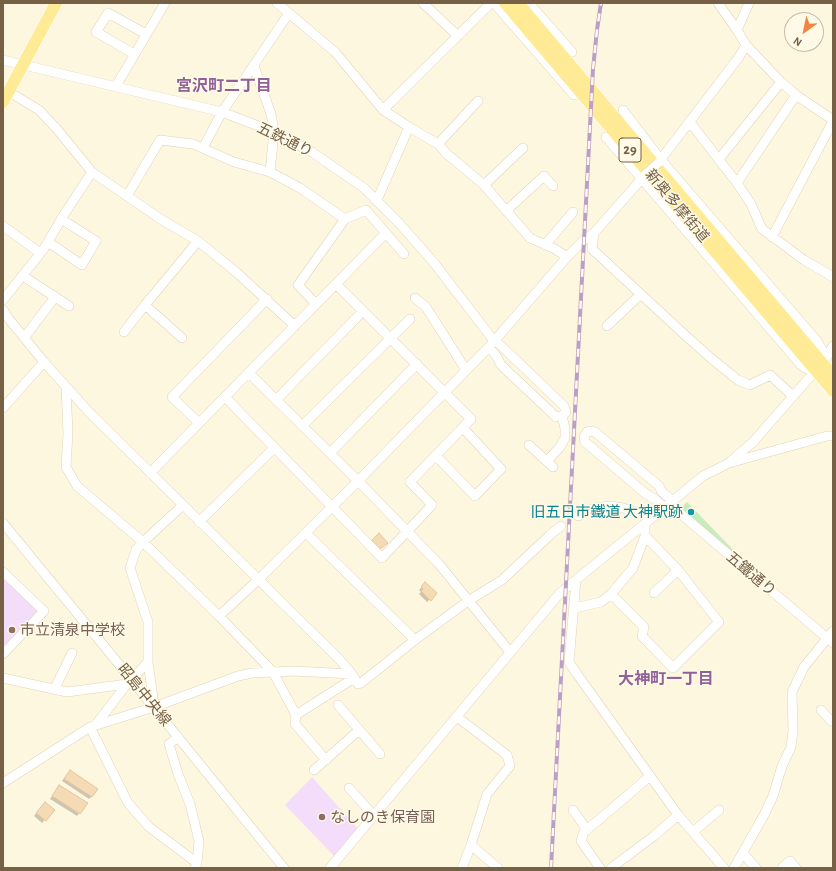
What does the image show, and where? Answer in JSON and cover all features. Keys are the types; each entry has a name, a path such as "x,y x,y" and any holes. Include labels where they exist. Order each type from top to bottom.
{"main road":[{"name":"新奥多摩街道","path":"505,3 822,363 833,390"},
{"name":"新奥多摩街道","path":"518,3 833,376"},
{"path":"6,97 53,4"}],"street":[{"path":"116,86 164,3"},
{"path":"277,3 335,52 383,110 409,128 438,144 447,154 484,185 530,238 567,256"},
{"path":"422,3 458,36"},
{"path":"383,110 491,3"},
{"path":"494,3 574,95"},
{"path":"529,3 572,52"},
{"path":"718,3 746,45 781,82 796,96 833,120 772,237"},
{"path":"737,30 749,3"},
{"path":"134,54 96,32 108,13 146,34"},
{"path":"203,148 222,112 289,14"},
{"path":"219,616 258,580 358,481 466,370 567,256 594,233 643,176 660,161 739,57 746,45"},
{"name":"五鉄通り","path":"3,60 222,112 274,132 312,152 364,188 399,222 435,264 492,342"},
{"path":"254,66 271,114 274,132 270,172"},
{"path":"719,158 781,82"},
{"path":"736,183 796,96"},
{"path":"6,97 39,110 56,128 92,172 126,196 198,242 236,272 295,326"},
{"path":"438,144 478,101"},
{"path":"623,110 660,161 817,341 822,363"},
{"path":"689,121 719,158 751,204 762,229 804,260 833,277"},
{"path":"377,200 409,128"},
{"path":"606,137 643,176 800,365 805,368 822,363"},
{"path":"126,196 160,140 193,144 234,162 270,172 300,188 345,219"},
{"path":"484,185 523,148"},
{"path":"3,300 48,242 92,172"},
{"path":"506,211 544,176 553,186"},
{"path":"316,304 298,285 345,219 366,210 404,254"},
{"path":"545,245 574,212"},
{"path":"48,242 82,265 96,241 62,219"},
{"path":"3,226 40,253"},
{"path":"150,473 386,233"},
{"path":"594,233 592,249 685,335 738,380 750,385 770,375 793,396"},
{"path":"124,332 145,304 198,242"},
{"path":"22,276 69,306"},
{"path":"225,397 382,558 432,505 410,482 471,419 336,284"},
{"path":"607,326 641,294"},
{"path":"24,338 55,296"},
{"path":"415,298 426,307 466,370"},
{"path":"199,423 172,397 267,299"},
{"path":"145,304 182,338"},
{"path":"3,310 24,338 66,388 199,522 288,607 339,659 357,683 361,683 468,600 502,580 561,526"},
{"path":"276,400 363,311"},
{"path":"302,426 410,319"},
{"path":"492,342 564,406 566,412 562,416 556,417 501,365 492,342"},
{"path":"729,463 753,442 822,363 833,346"},
{"path":"3,408 44,362"},
{"path":"330,453 417,364"},
{"path":"249,373 408,531 439,564 510,652"},
{"path":"66,388 68,433 66,467 77,486 143,542 219,616 273,672 296,715 295,724 326,760"},
{"path":"529,446 550,464 565,438 565,428 562,416"},
{"path":"436,456 475,496 491,480 501,469 463,428"},
{"path":"592,430 595,432 659,486 669,504 646,494 585,442 584,437 587,432 592,430"},
{"path":"330,868 560,593 703,476 729,463 827,436 833,436"},
{"path":"199,522 274,448"},
{"name":"五鐵通り","path":"669,504 831,638"},
{"path":"154,707 148,662 148,622 130,568 136,550 183,505"},
{"path":"578,516 594,508 611,506 623,508 648,520"},
{"path":"575,608 601,602 611,594 633,568 645,536 648,520"},
{"name":"昭島中央線","path":"3,523 130,682 154,707 284,868"},
{"path":"306,533 415,640"},
{"path":"611,594 644,627 642,636 673,668 720,622 678,570 645,536"},
{"path":"654,593 678,570"},
{"path":"3,572 44,611 3,654"},
{"path":"576,580 570,662 577,674 678,815 694,831 724,868"},
{"path":"734,868 773,796 782,766 791,748 793,731 792,692 804,667 831,638"},
{"path":"55,688 72,654"},
{"path":"93,725 148,662"},
{"path":"3,783 93,725 154,707 238,676 294,671 353,676"},
{"path":"296,715 353,676"},
{"path":"3,678 55,688 67,692 130,682"},
{"path":"338,704 380,754"},
{"path":"821,710 831,721 833,720"},
{"path":"457,717 508,755 510,766 487,794 462,868"},
{"path":"93,725 128,803 149,827 196,866"},
{"path":"314,770 359,730"},
{"path":"178,737 169,744 178,774 190,804 199,841 196,866"},
{"path":"600,868 581,841 584,832 650,776"},
{"path":"349,788 374,816"},
{"path":"573,810 587,830"},
{"path":"694,831 719,810"},
{"path":"611,868 654,836 678,815"},
{"path":"471,845 498,868"},
{"path":"743,853 756,868"},
{"path":"782,868 790,861 796,868"}],"shaded area":[{"name":"市立清泉中学校","path":"3,576 40,611 3,650"},
{"name":"なしのき保育園","path":"312,777 359,830 336,858 285,805"}],"green space":[{"path":"687,502 748,565 680,509"}],"building":[{"path":"379,533 388,543 380,549 372,540"},
{"path":"425,582 437,593 431,601 421,591 423,589 421,587"},
{"path":"70,770 98,789 92,797 64,779"},
{"path":"59,785 88,803 80,814 52,796"},
{"path":"45,802 55,810 46,821 36,813"}],"railway":[{"path":"551,868 593,69 601,3"}],"place":[{"name":"旧五日市鐵道 大神駅跡","path":"691,512"},
{"name":"市立清泉中学校","path":"12,630"},
{"name":"なしのき保育園","path":"322,817"}],"district":[{"name":"宮沢町二丁目","path":"224,86"},
{"name":"大神町一丁目","path":"666,679"}]}
